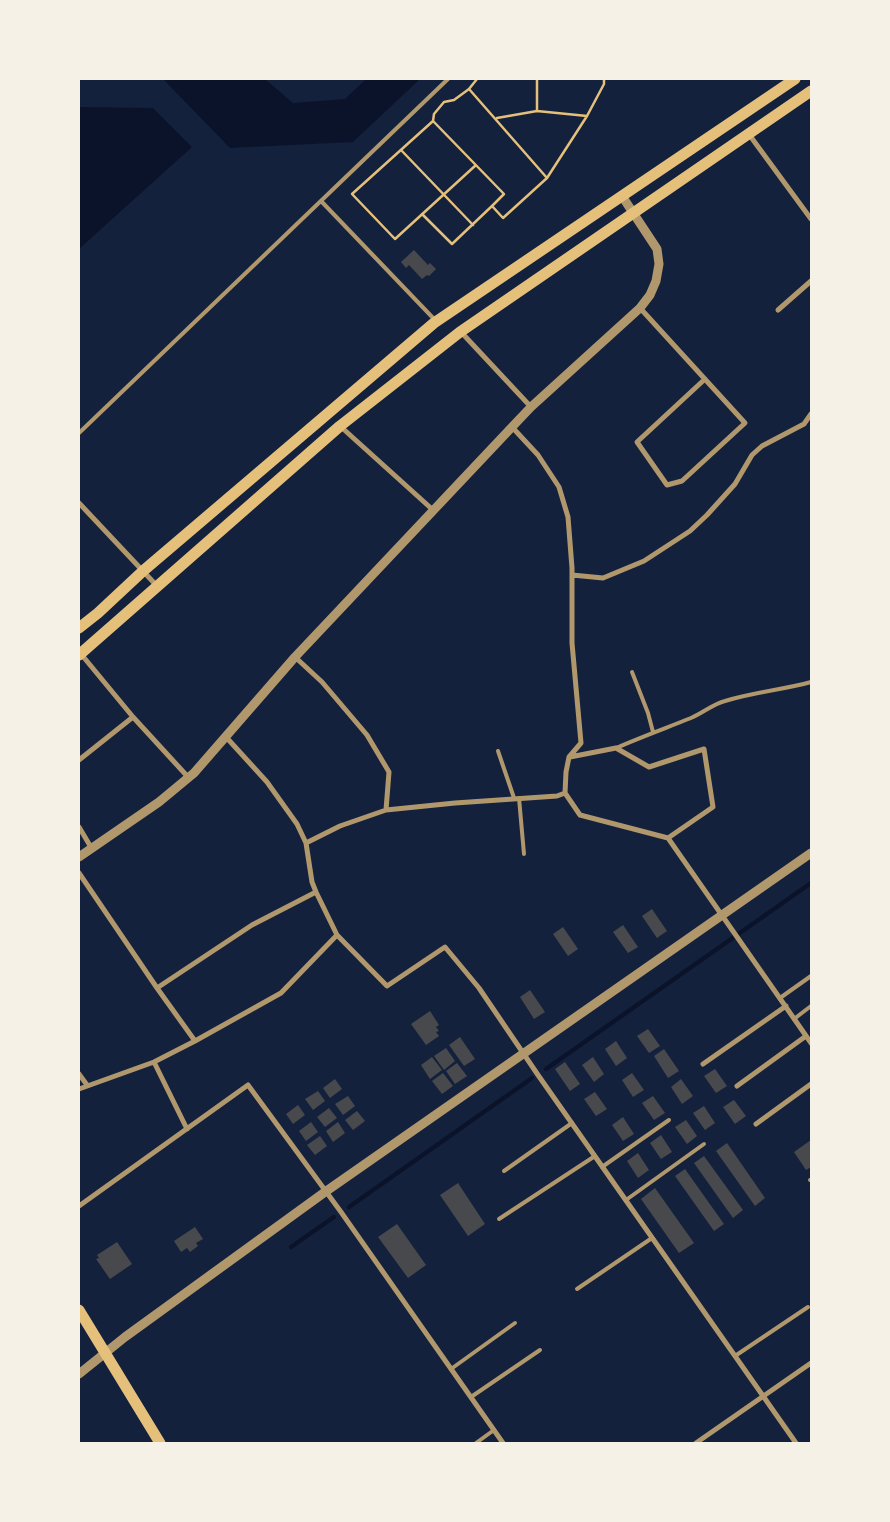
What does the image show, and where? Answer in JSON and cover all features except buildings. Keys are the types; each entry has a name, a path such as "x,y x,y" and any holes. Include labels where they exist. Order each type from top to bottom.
{"main road":[{"path":"79,628 143,571 437,322 795,79"},
{"path":"80,655 340,426 460,332 811,91"},
{"path":"79,1310 160,1443"}],"street":[{"path":"748,133 811,219"},
{"path":"79,857 158,802 188,778 295,657 512,427 640,308 650,295 656,281 659,264 656,249 622,196"},
{"path":"778,310 811,281"},
{"path":"640,308 705,379 745,423 682,481 667,485 637,442 705,379"},
{"path":"460,332 532,407"},
{"path":"572,575 603,578 644,561 690,531 707,516 735,484 752,455 762,446 804,424 811,414"},
{"path":"340,426 434,510"},
{"path":"512,427 538,455 559,487 568,517 572,575 572,644 581,743 569,757 565,793 580,815 668,838 811,1043"},
{"path":"79,503 157,586"},
{"path":"80,655 188,778"},
{"path":"295,657 322,682 367,735 389,772 386,810"},
{"path":"79,760 133,717"},
{"path":"226,737 287,809 306,843 312,882 338,935 387,986 445,947 479,988 796,1443"},
{"path":"569,757 616,748 649,767 704,749 713,807 668,838"},
{"path":"306,843 340,826 386,810 455,802 557,796 565,793"},
{"path":"79,826 92,848"},
{"path":"79,1374 125,1337 326,1192 811,854"},
{"path":"79,873 195,1041"},
{"path":"157,988 252,925 316,892"},
{"path":"79,1089 154,1062 281,993 338,935"},
{"path":"703,1064 786,1006"},
{"path":"737,1086 806,1036"},
{"path":"154,1062 187,1129"},
{"path":"79,1074 87,1085"},
{"path":"756,1124 811,1084"},
{"path":"79,1206 248,1085 503,1443"},
{"path":"696,1443 811,1363"}],"lane":[{"path":"79,433 448,79"},
{"path":"321,201 437,322"},
{"path":"632,672 648,713 653,732"},
{"path":"616,748 692,717 722,702 745,695 787,689 811,682"},
{"path":"498,751 517,798 524,854"},
{"path":"780,998 811,976"},
{"path":"794,1019 811,1006"},
{"path":"602,1167 669,1120"},
{"path":"504,1171 572,1123"},
{"path":"626,1200 704,1144"},
{"path":"499,1219 595,1156"},
{"path":"577,1290 652,1238"},
{"path":"735,1356 808,1307"},
{"path":"451,1369 515,1323"},
{"path":"471,1397 540,1350"},
{"path":"476,1443 494,1430"}],"path":[{"path":"476,165 395,239 352,194 433,121 434,114 444,102 454,100 469,89 477,79"},
{"path":"537,79 537,111"},
{"path":"492,206 503,218 547,178 587,116 604,84 604,79"},
{"path":"469,89 497,118 547,178"},
{"path":"497,118 537,111 587,116"},
{"path":"422,214 452,244 504,194 433,121"},
{"path":"400,150 473,225"}],"water":[{"path":"163,79 265,79 293,103 345,99 366,79 420,79 353,142 230,148"},
{"path":"79,107 153,108 192,147 79,249"}],"waterway":[{"path":"546,1069 811,883"},
{"path":"349,1207 532,1078"},
{"path":"291,1247 334,1217"}]}
